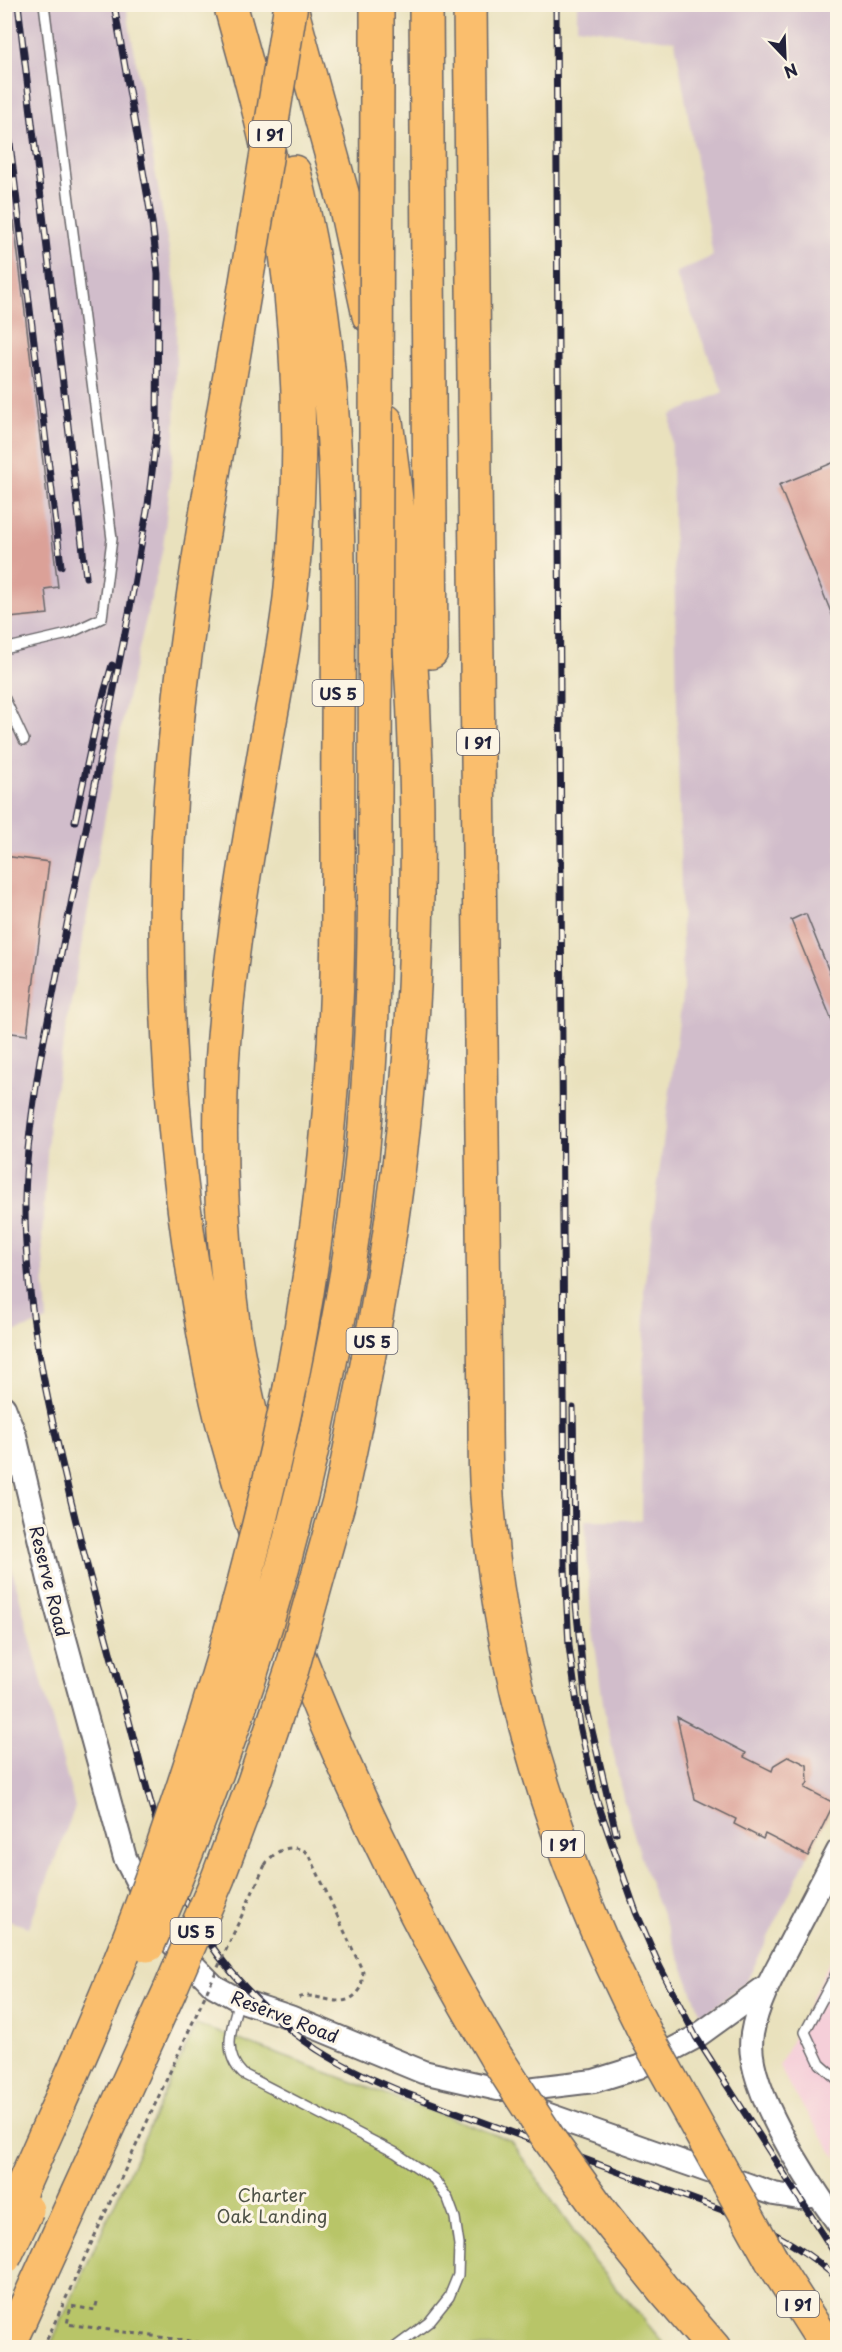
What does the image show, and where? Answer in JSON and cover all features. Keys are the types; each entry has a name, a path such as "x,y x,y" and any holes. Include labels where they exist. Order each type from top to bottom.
{"highway":[{"path":"230,4 264,130 278,200 295,331 299,433 290,597 236,922 226,1016 221,1099 222,1195 228,1284 238,1355 258,1458 264,1506 261,1546"},
{"name":"US 5","path":"4,2229 113,1976 174,1815 210,1702 241,1597 290,1388 311,1268 321,1190 336,1007 337,483 326,351 311,254 298,189 249,4"},
{"name":"US 5","path":"7,2348 170,1990 233,1840 292,1669 340,1497 371,1352 397,1184 410,1060 417,917 415,722 407,597 387,428 366,303 345,204 290,4"},
{"name":"I 91","path":"290,4 183,676 175,744 166,895 168,1012 179,1162 199,1305 225,1432 283,1611 334,1741 383,1848 441,1963 496,2057 549,2139 602,2213 714,2348"},
{"path":"4,2258 136,1974 201,1818 245,1694 270,1615 314,1440 343,1291 361,1169 374,984 377,4"},
{"path":"397,1184 422,1097 432,892 426,4"},
{"name":"I 91","path":"470,4 484,1379 488,1518 504,1631 545,1791 570,1864 595,1926 650,2040 771,2259 828,2348"}],"street":[{"name":"Reserve Road","path":"4,1407 15,1436 51,1588 125,1858 165,1936 214,1986 239,2000 290,2018 423,2072 498,2089 537,2088 605,2079 639,2067 696,2037 768,1985"},
{"path":"837,1851 768,1985 752,2034 753,2069 765,2102 818,2195 837,2223"},
{"path":"423,2072 774,2194 799,2198 818,2195"}],"lane":[{"path":"4,649 68,634 102,618 112,539 44,4"},
{"path":"4,697 24,740"},
{"path":"837,1970 805,2032 820,2064 837,2080"},
{"path":"239,2000 231,2030 230,2051 234,2064 243,2074 396,2153 434,2179 448,2199 455,2218 459,2245 458,2275 449,2297 429,2322 394,2348"}],"path":[{"path":"44,2348 265,1865 273,1854 283,1849 298,1849 309,1854 363,1972 361,1988 352,1998 334,2001 299,1997 294,2002 290,2018"},
{"path":"97,2302 95,2310 71,2306 67,2324 238,2348"},
{"path":"168,2348 170,2338"}],"shaded area":[{"path":"4,5 126,5 177,296 175,434 163,548 125,707 49,1123 42,1236 47,1321 5,1335"},
{"path":"577,5 837,5 837,1795 747,1981 702,2017 647,1876 624,1802 604,1710 591,1616 585,1520 642,1520 644,1289 683,990 671,415 723,392 675,273 713,256 675,41 577,27"},
{"path":"5,1542 75,1807 29,1927 5,1920"},
{"path":"837,1946 837,2159 779,2066"}],"green space":[{"name":"Charter Oak Landing","path":"196,2024 510,2140 594,2261 667,2347 49,2348"}],"building":[{"path":"4,221 14,221 58,587 45,589 48,614 9,618 4,593"},
{"path":"837,461 837,627 779,485"},
{"path":"4,856 49,862 27,1035 4,1032"},
{"path":"806,914 837,991 837,1033 791,920"},
{"path":"677,1717 746,1753 744,1757 772,1771 774,1765 789,1756 807,1765 808,1782 805,1788 834,1803 808,1856 765,1834 763,1839 734,1824 736,1819 695,1799"}],"railway":[{"path":"18,4 86,577"},
{"path":"114,4 152,222 158,274 157,430 148,505 130,608 40,1060 27,1164 25,1232 35,1330 68,1490 157,1824 178,1884 191,1912 218,1955 261,2004 311,2045 357,2072 407,2094 744,2218 793,2245 838,2279"},
{"path":"556,4 565,1568 569,1646 580,1725 596,1798 636,1912 658,1963 696,2037 838,2258"},
{"path":"4,94 61,566"},
{"path":"75,821 97,718 112,665"},
{"path":"573,1408 576,1604 586,1705 616,1833"}]}
